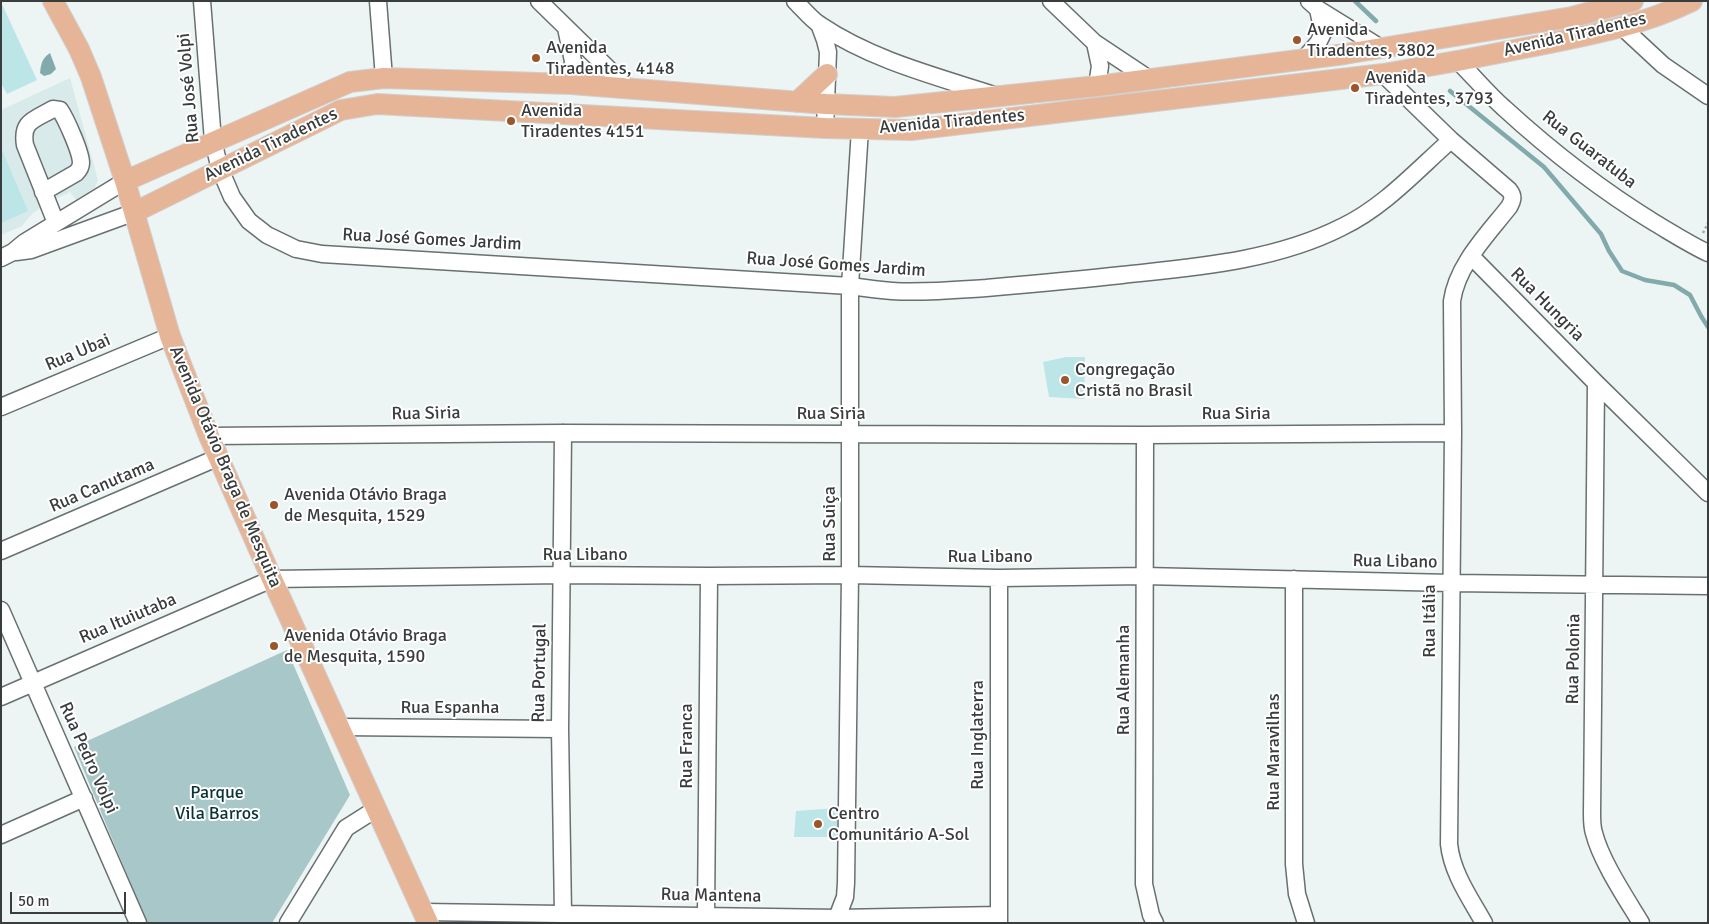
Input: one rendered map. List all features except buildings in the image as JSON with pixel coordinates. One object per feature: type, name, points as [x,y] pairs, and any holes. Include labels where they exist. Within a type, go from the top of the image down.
[{"type":"main road","name":"Avenida Otávio Braga de Mesquita","points":[[53,1],[79,49],[91,77],[135,212],[170,336],[209,436],[426,917]]},
{"type":"main road","name":"Avenida Tiradentes","points":[[125,181],[350,82],[384,78],[571,84],[826,104],[895,107],[1097,86],[1381,48],[1562,19],[1633,1]]},
{"type":"main road","name":"Avenida Tiradentes","points":[[135,212],[341,110],[377,104],[825,128],[911,130],[1383,74],[1459,62],[1622,28],[1692,1]]},
{"type":"main road","points":[[798,102],[827,74]]},
{"type":"street","name":"Rua José Volpi","points":[[202,1],[213,141],[220,170]]},
{"type":"street","points":[[378,1],[384,78]]},
{"type":"street","points":[[539,1],[627,87]]},
{"type":"street","points":[[795,1],[818,24],[850,42],[916,71],[997,96]]},
{"type":"street","points":[[1051,1],[1095,43],[1149,79]]},
{"type":"street","points":[[1313,5],[1381,48]]},
{"type":"street","points":[[1304,59],[1324,33],[1313,5]]},
{"type":"street","points":[[818,24],[828,52],[825,128]]},
{"type":"street","points":[[566,26],[573,61],[571,84]]},
{"type":"street","points":[[1622,28],[1663,65],[1708,96]]},
{"type":"street","points":[[1095,43],[1100,66],[1097,86]]},
{"type":"street","name":"Rua Guaratuba","points":[[1459,62],[1503,107],[1591,181],[1632,209],[1708,253]]},
{"type":"street","points":[[1383,74],[1451,140],[1509,190],[1513,196],[1509,207],[1471,256]]},
{"type":"street","points":[[44,192],[80,170],[81,161],[66,118],[60,110],[52,109],[26,125],[23,133],[25,145],[56,223]]},
{"type":"street","name":"Rua Suiça","points":[[837,920],[845,896],[846,883],[850,575],[850,286],[860,129]]},
{"type":"street","name":"Rua José Gomes Jardim","points":[[220,170],[232,196],[249,221],[267,235],[296,249],[345,256],[850,286],[892,291],[938,291],[1055,283],[1193,267],[1263,255],[1341,228],[1362,216],[1386,198],[1451,140]]},
{"type":"street","points":[[7,255],[125,181]]},
{"type":"street","points":[[7,255],[31,250],[135,212]]},
{"type":"street","name":"Rua Hungria","points":[[1471,256],[1596,384],[1708,493]]},
{"type":"street","name":"Rua Itália","points":[[1471,256],[1457,283],[1452,301],[1453,433],[1449,844],[1450,857],[1455,869],[1484,923]]},
{"type":"street","name":"Rua Ubai","points":[[1,407],[170,336]]},
{"type":"street","name":"Rua Polonia","points":[[1596,384],[1592,814],[1594,833],[1614,876],[1641,923]]},
{"type":"street","name":"Rua Siria","points":[[209,436],[563,433],[1145,435],[1453,433]]},
{"type":"street","name":"Rua Portugal","points":[[562,914],[560,729],[563,433]]},
{"type":"street","name":"Rua Alemanha","points":[[1145,435],[1144,884],[1151,915],[1155,923]]},
{"type":"street","name":"Rua Canutama","points":[[1,551],[218,457]]},
{"type":"street","name":"Rua Libano","points":[[272,579],[562,575],[850,575],[999,578],[1144,576],[1451,583],[1708,586]]},
{"type":"street","name":"Rua Franca","points":[[706,916],[709,576]]},
{"type":"street","name":"Rua Inglaterra","points":[[998,919],[999,578]]},
{"type":"street","name":"Rua Ituiutaba","points":[[1,697],[272,579]]},
{"type":"street","name":"Rua Maravilhas","points":[[1294,579],[1294,864],[1297,894],[1306,923]]},
{"type":"street","name":"Rua Pedro Volpi","points":[[1,610],[137,922]]},
{"type":"street","name":"Rua Espanha","points":[[340,727],[560,729]]},
{"type":"street","points":[[1,835],[84,798]]},
{"type":"street","points":[[288,923],[346,828],[376,809]]},
{"type":"street","name":"Rua Mantena","points":[[426,917],[562,914],[837,920],[998,919]]},
{"type":"shaded area","points":[[50,53],[56,69],[51,74],[44,76],[40,73],[41,64]]},
{"type":"shaded area","points":[[70,78],[98,180],[95,188],[76,200],[70,192],[46,204],[32,214],[22,226],[1,235],[1,110]]},
{"type":"green space","name":"Parque Vila Barros","points":[[287,650],[350,795],[272,923],[147,923],[74,747]]},
{"type":"waterway","points":[[1355,1],[1376,21]]},
{"type":"waterway","points":[[1450,91],[1544,167],[1601,234],[1622,271],[1645,280],[1674,285],[1690,295],[1708,327]]},
{"type":"place","name":"Avenida Tiradentes, 3802","points":[[1297,40]]},
{"type":"place","name":"Avenida Tiradentes, 4148","points":[[536,58]]},
{"type":"place","name":"Avenida Tiradentes, 3793","points":[[1355,88]]},
{"type":"place","name":"Avenida Tiradentes 4151","points":[[511,121]]},
{"type":"place","name":"Congregação Cristã no Brasil","points":[[1065,380]]},
{"type":"place","name":"Avenida Otávio Braga de Mesquita, 1529","points":[[274,505]]},
{"type":"place","name":"Avenida Otávio Braga de Mesquita, 1590","points":[[274,646]]},
{"type":"place","name":"Centro Comunitário A-Sol","points":[[818,824]]}]
